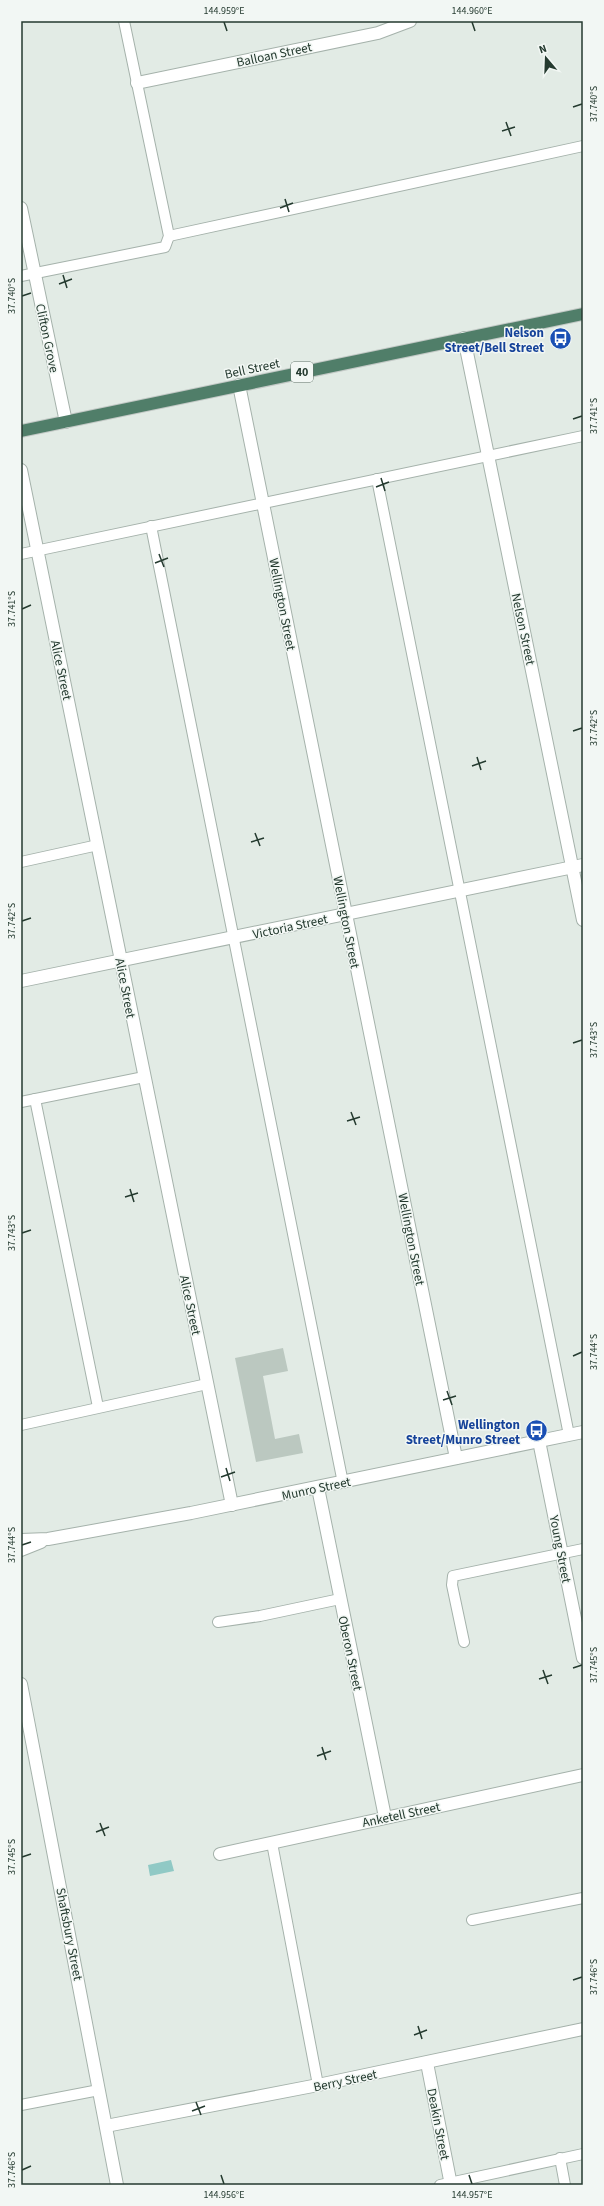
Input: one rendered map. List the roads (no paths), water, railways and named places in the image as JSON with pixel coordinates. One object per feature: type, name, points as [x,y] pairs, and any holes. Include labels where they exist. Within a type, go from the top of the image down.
[{"type":"highway","name":"Bell Street","points":[[21,431],[583,314]]},
{"type":"street","name":"Balloan Street","points":[[137,83],[378,33],[410,21]]},
{"type":"street","name":"Clifton Grove","points":[[21,208],[66,422]]},
{"type":"street","name":"Nelson Street","points":[[464,338],[488,456],[578,866],[583,920]]},
{"type":"street","name":"Wellington Street","points":[[239,385],[456,1458]]},
{"type":"street","name":"Alice Street","points":[[21,470],[232,1505]]},
{"type":"street","name":"Victoria Street","points":[[21,981],[578,866]]},
{"type":"street","name":"Munro Street","points":[[21,1550],[48,1540],[343,1483],[583,1432]]},
{"type":"street","name":"Young Street","points":[[539,1441],[583,1656]]},
{"type":"street","name":"Oberon Street","points":[[318,1488],[385,1817]]},
{"type":"street","name":"Munro Street","points":[[21,1540],[48,1540]]},
{"type":"street","name":"Shaftsbury Street","points":[[21,1684],[117,2185]]},
{"type":"street","name":"Anketell Street","points":[[220,1854],[583,1775]]},
{"type":"street","name":"Berry Street","points":[[106,2126],[427,2063],[583,2029]]},
{"type":"street","name":"Deakin Street","points":[[427,2063],[447,2184]]},
{"type":"lane","points":[[21,276],[165,247],[169,236],[124,21]]},
{"type":"lane","points":[[169,236],[583,146]]},
{"type":"lane","points":[[21,554],[583,436]]},
{"type":"lane","points":[[377,479],[569,1435]]},
{"type":"lane","points":[[151,526],[343,1483]]},
{"type":"lane","points":[[21,862],[98,845]]},
{"type":"lane","points":[[21,1102],[144,1077]]},
{"type":"lane","points":[[35,1099],[98,1407]]},
{"type":"lane","points":[[21,1425],[207,1384]]},
{"type":"lane","points":[[464,1642],[452,1584],[453,1576],[583,1549]]},
{"type":"lane","points":[[218,1622],[260,1616],[340,1599]]},
{"type":"lane","points":[[272,1843],[318,2085]]},
{"type":"lane","points":[[472,1920],[583,1898]]},
{"type":"lane","points":[[21,2105],[99,2090]]},
{"type":"lane","points":[[447,2184],[583,2154]]},
{"type":"lane","points":[[560,2158],[566,2185]]},
{"type":"water","points":[[171,1860],[174,1871],[150,1876],[148,1865]]},
{"type":"place","name":"Nelson Street/Bell Street","points":[[560,339]]},
{"type":"place","name":"Wellington Street/Munro Street","points":[[536,1431]]}]
